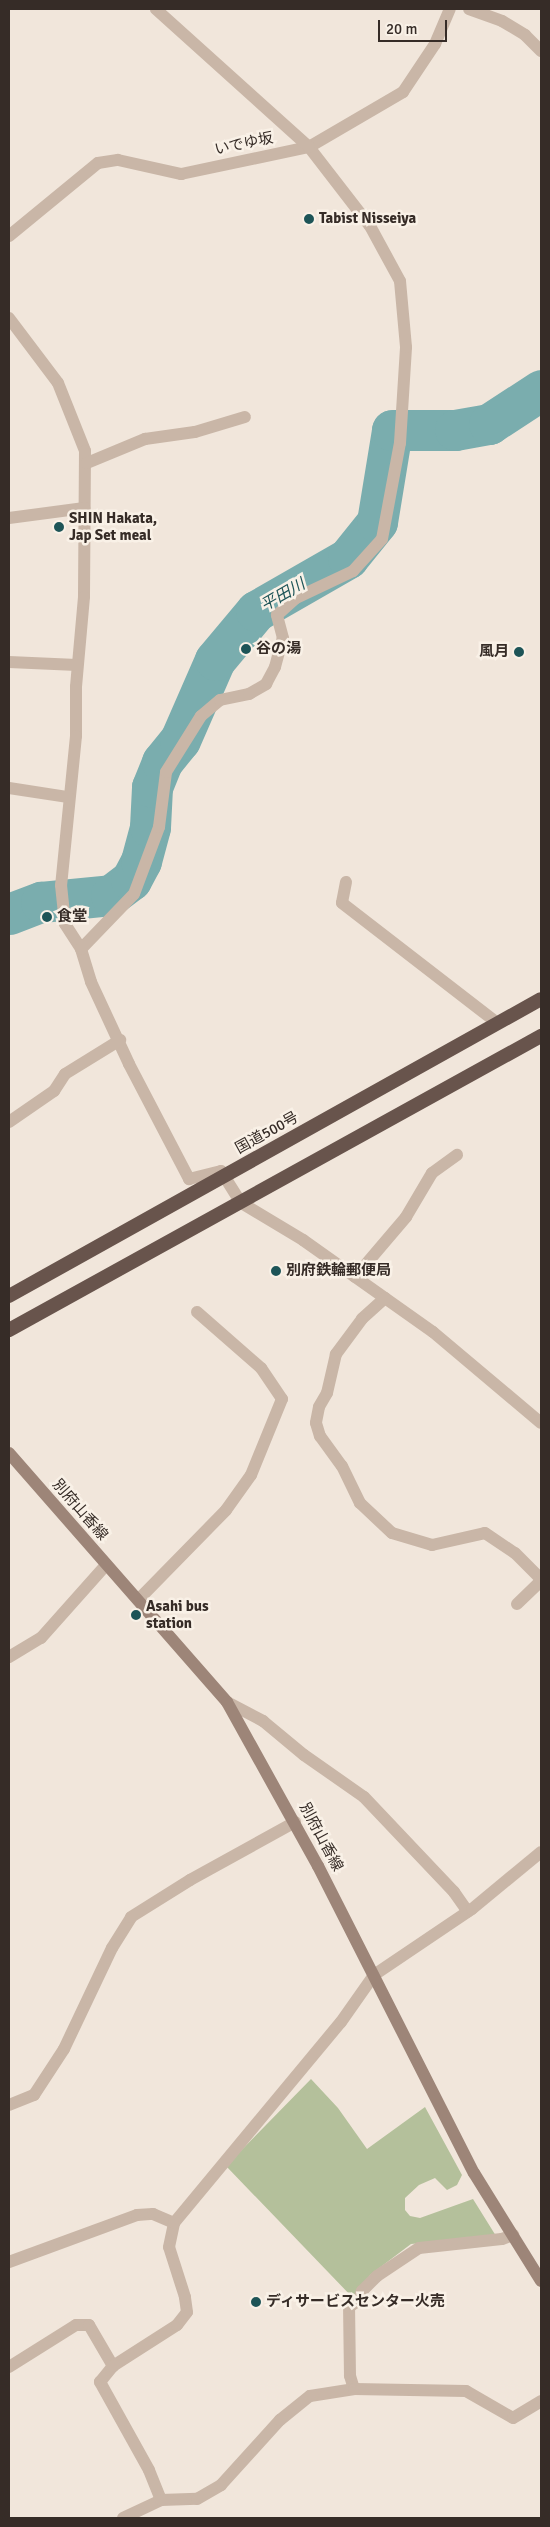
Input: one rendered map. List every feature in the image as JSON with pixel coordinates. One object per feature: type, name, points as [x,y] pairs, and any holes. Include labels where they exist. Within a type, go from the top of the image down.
[{"type":"highway","name":"国道500号","points":[[9,1296],[541,999]]},
{"type":"highway","points":[[9,1330],[541,1036]]},
{"type":"main road","name":"別府山香線","points":[[9,1453],[227,1702],[295,1822],[474,2173],[541,2280]]},
{"type":"street","points":[[80,949],[134,894],[159,827],[166,772],[201,716],[220,700],[249,694],[266,684],[275,667],[283,638],[277,615],[296,598],[352,571],[382,539],[402,421],[406,347],[400,281],[370,226],[309,147],[156,9]]},
{"type":"street","name":"いでゆ坂","points":[[9,236],[98,163],[118,160],[181,174],[309,147],[403,92],[435,44],[450,9]]},
{"type":"street","points":[[469,9],[502,21],[525,35],[541,51]]},
{"type":"street","points":[[9,318],[58,383],[85,450],[84,597],[77,665],[76,736],[68,797],[61,885],[66,924],[80,949],[91,982],[190,1179],[221,1170],[240,1202],[303,1240],[468,1358],[541,1423]]},
{"type":"street","points":[[86,464],[145,439],[195,432],[245,417]]},
{"type":"street","points":[[9,518],[84,508]]},
{"type":"street","points":[[9,662],[77,665]]},
{"type":"street","points":[[9,788],[68,797]]},
{"type":"street","points":[[346,882],[342,903],[497,1023]]},
{"type":"street","points":[[9,1122],[54,1091],[65,1074],[120,1040]]},
{"type":"street","points":[[355,1277],[406,1217],[432,1173],[457,1155]]},
{"type":"street","points":[[385,1298],[362,1319],[336,1354],[327,1393],[319,1407],[316,1424],[320,1436],[342,1466],[360,1503],[392,1533],[432,1545],[485,1533],[515,1553],[541,1580],[517,1604]]},
{"type":"street","points":[[138,1600],[226,1510],[251,1475],[282,1399],[261,1368],[197,1312]]},
{"type":"street","points":[[9,1656],[41,1638],[106,1564]]},
{"type":"street","points":[[227,1702],[263,1721],[304,1755],[364,1797],[454,1892],[468,1912]]},
{"type":"street","points":[[9,2105],[34,2094],[64,2049],[112,1948],[131,1917],[190,1880],[295,1822]]},
{"type":"street","points":[[161,2500],[149,2470],[100,2382],[114,2366],[177,2325],[187,2312],[169,2247],[174,2223],[341,2022],[374,1975],[468,1912],[541,1852]]},
{"type":"street","points":[[9,2262],[137,2215],[153,2214],[174,2223]]},
{"type":"street","points":[[354,2388],[350,2376],[349,2307],[358,2301],[362,2291],[377,2276],[419,2248],[502,2239],[513,2235]]},
{"type":"street","points":[[9,2367],[76,2325],[90,2324],[114,2366]]},
{"type":"street","points":[[122,2518],[161,2500],[196,2499],[221,2485],[280,2420],[310,2396],[354,2388],[466,2391],[513,2418],[541,2401]]},
{"type":"green space","points":[[311,2079],[338,2108],[367,2149],[425,2107],[462,2175],[457,2185],[447,2190],[435,2178],[419,2185],[405,2198],[405,2210],[410,2216],[420,2218],[473,2199],[496,2236],[411,2244],[370,2275],[354,2299],[226,2166]]},
{"type":"waterway","name":"平田川","points":[[9,914],[41,902],[111,895],[131,880],[141,861],[150,827],[152,787],[162,762],[180,740],[215,660],[256,611],[348,558],[377,522],[392,430],[455,430],[489,424],[541,390]]},
{"type":"place","name":"Tabist Nisseiya","points":[[309,219]]},
{"type":"place","name":"SHIN Hakata, Jap Set meal","points":[[59,527]]},
{"type":"place","name":"谷の湯","points":[[246,649]]},
{"type":"place","name":"風月","points":[[519,652]]},
{"type":"place","name":"食堂","points":[[47,917]]},
{"type":"place","name":"別府鉄輪郵便局","points":[[276,1271]]},
{"type":"place","name":"Asahi bus station","points":[[136,1615]]},
{"type":"place","name":"ディサービスセンター火売","points":[[256,2302]]}]
